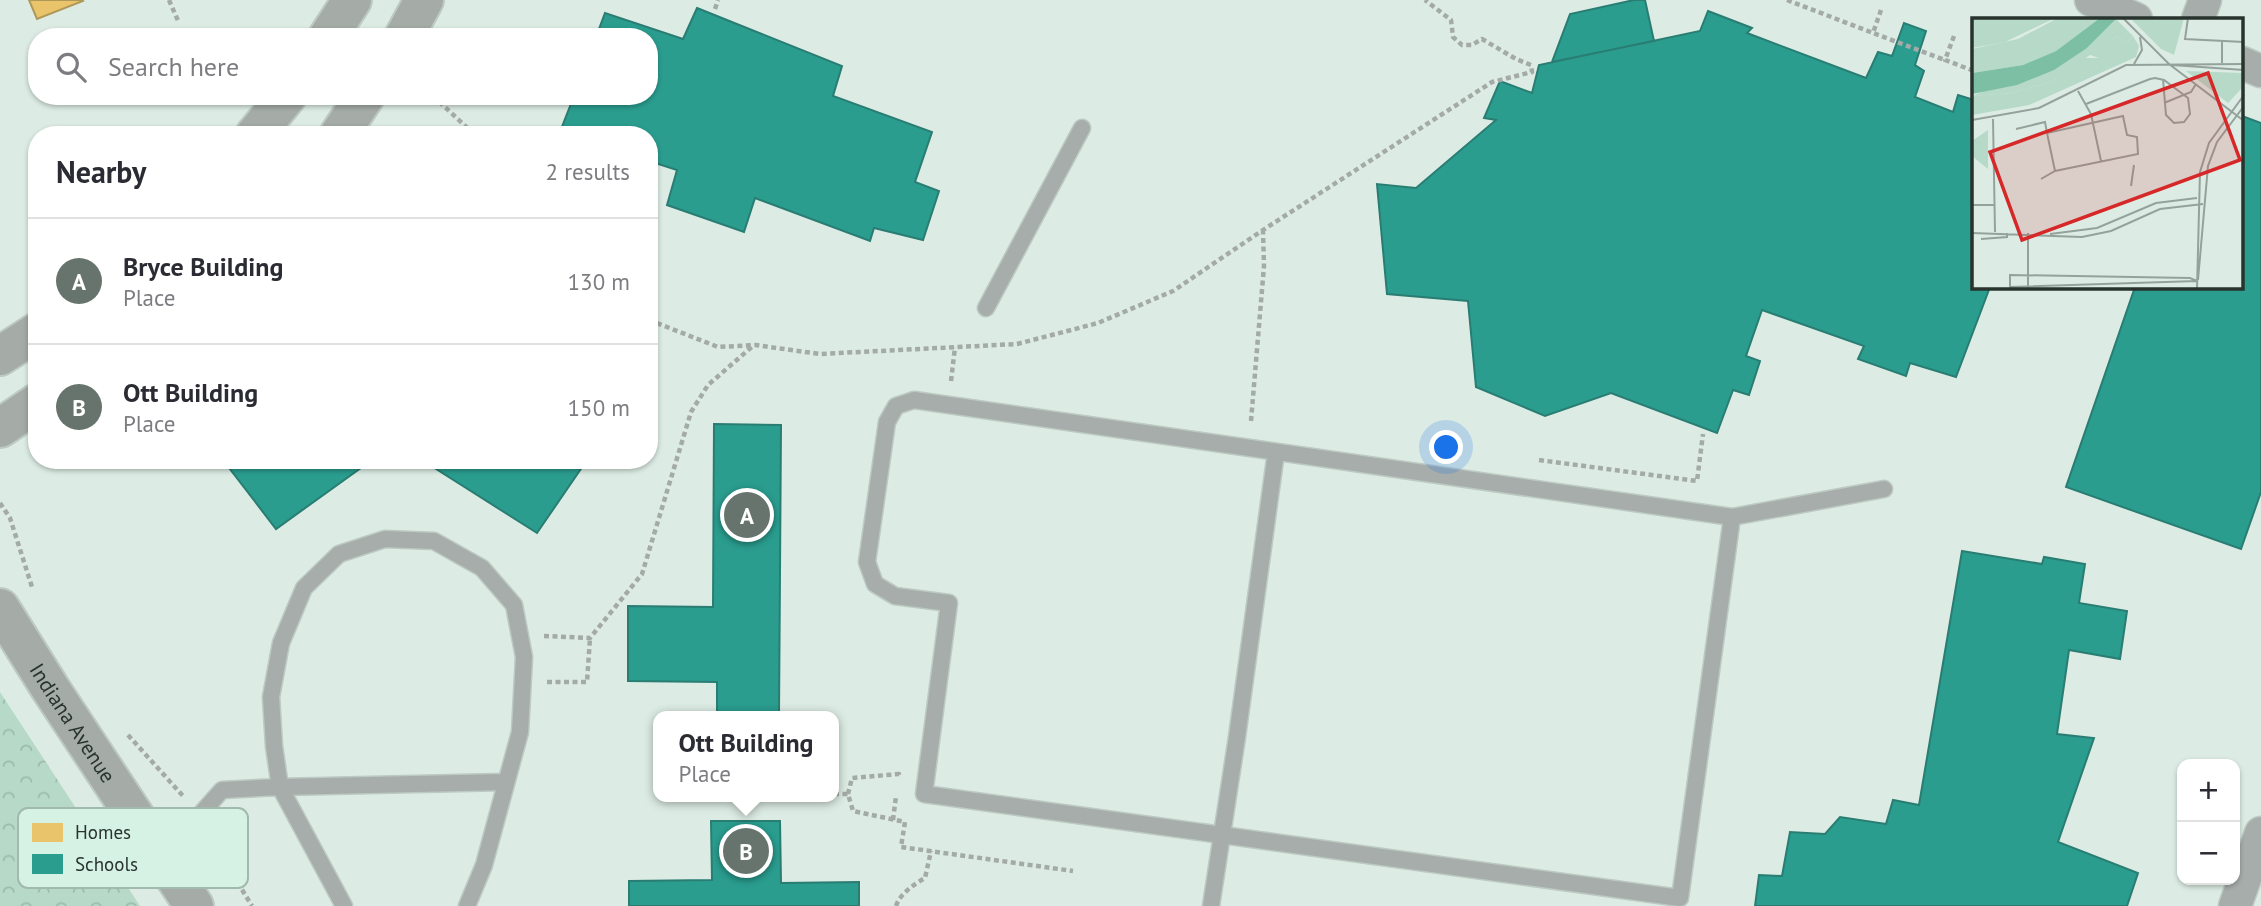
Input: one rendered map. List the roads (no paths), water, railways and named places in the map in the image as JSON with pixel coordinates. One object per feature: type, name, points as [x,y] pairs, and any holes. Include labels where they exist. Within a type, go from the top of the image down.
[{"type":"main road","points":[[334,28],[352,0]]},
{"type":"main road","points":[[409,28],[424,0]]},
{"type":"main road","points":[[262,126],[280,105]]},
{"type":"main road","points":[[345,126],[359,105]]},
{"type":"main road","points":[[0,356],[28,338]]},
{"type":"main road","points":[[0,428],[28,408]]},
{"type":"main road","name":"Indiana Avenue","points":[[0,608],[129,808]]},
{"type":"main road","name":"Indiana Avenue","points":[[182,888],[194,906]]},
{"type":"street","points":[[2091,0],[2134,18]]},
{"type":"street","points":[[2198,18],[2205,0]]},
{"type":"street","points":[[2244,64],[2261,71]]},
{"type":"street","points":[[2235,906],[2261,833]]},
{"type":"lane","points":[[986,308],[1082,128]]},
{"type":"lane","points":[[1732,517],[1679,902],[924,794],[949,603],[895,596],[875,584],[867,562],[887,422],[896,406],[914,400],[1732,517],[1884,489]]},
{"type":"lane","points":[[1211,906],[1276,452]]},
{"type":"lane","points":[[344,906],[279,787],[271,697],[281,643],[304,588],[339,554],[385,539],[434,541],[482,568],[514,605],[524,657],[520,732],[484,865],[467,906]]},
{"type":"lane","points":[[206,808],[222,790],[505,782]]},
{"type":"place","name":"Bryce Building","points":[[747,515]]},
{"type":"place","name":"Ott Building","points":[[746,851]]}]
